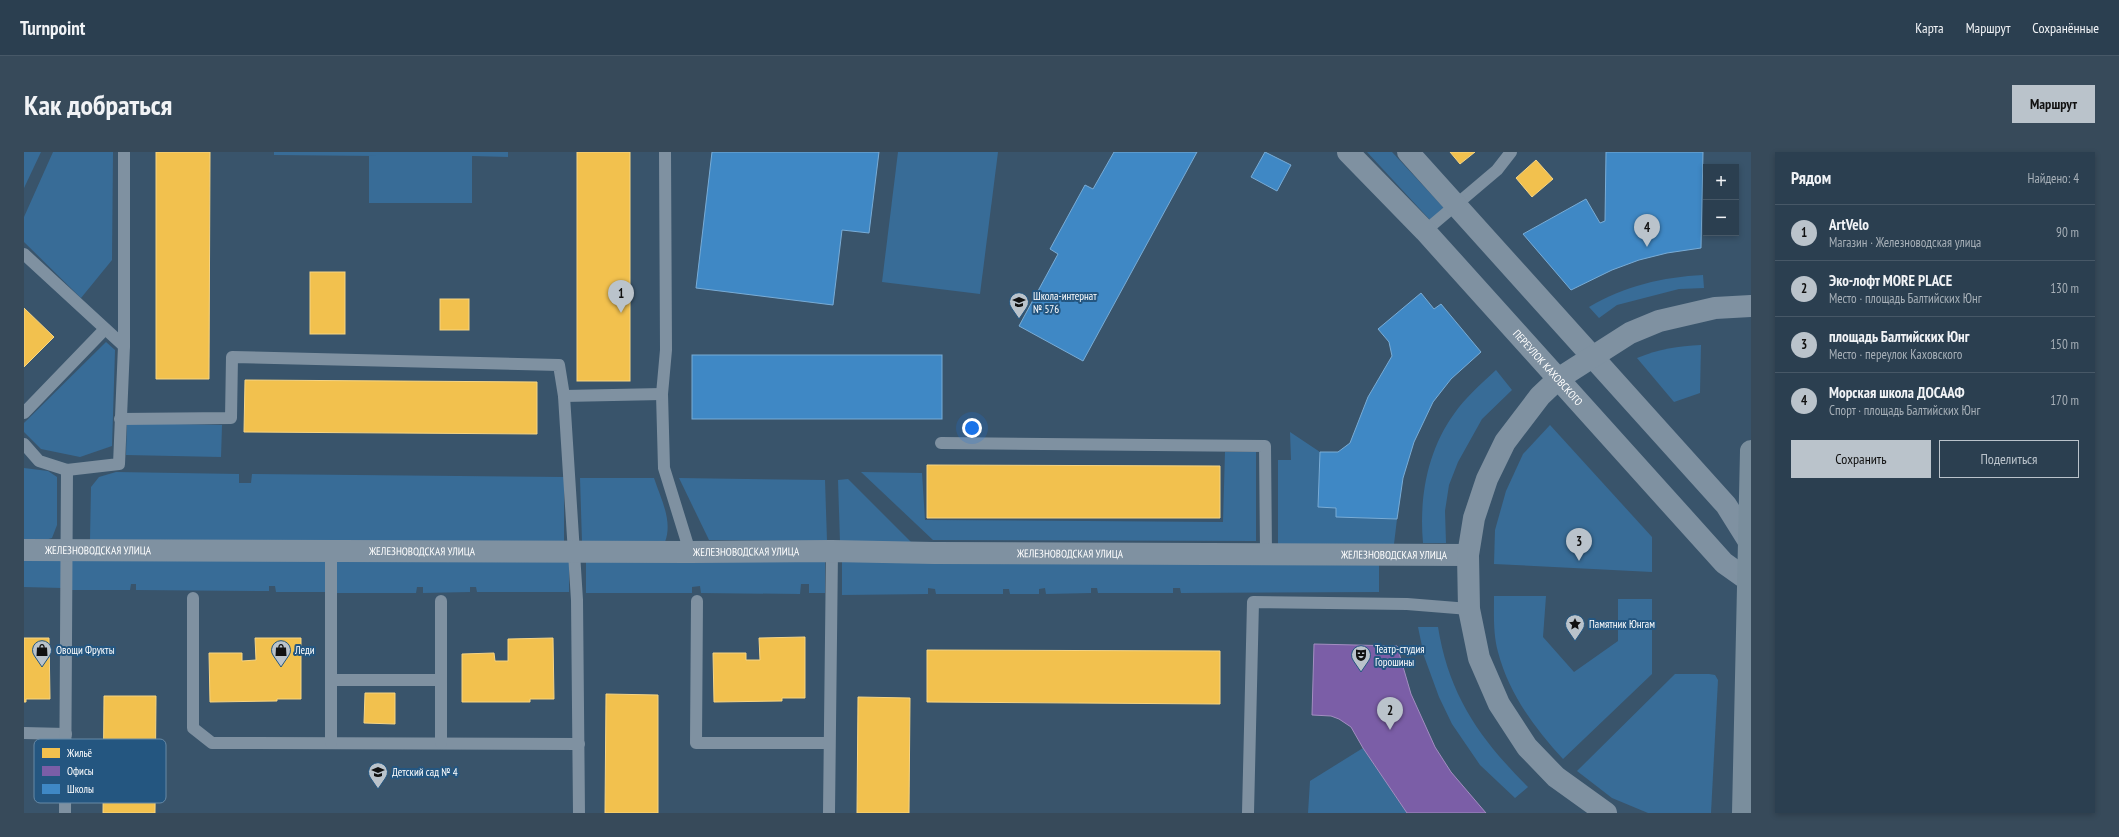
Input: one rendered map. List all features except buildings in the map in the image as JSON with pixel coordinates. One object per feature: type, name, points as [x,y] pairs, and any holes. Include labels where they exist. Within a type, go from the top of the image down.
[{"type":"main road","points":[[1743,813],[1750,581],[1751,451]]},
{"type":"street","name":"ПЕРЕУЛОК КАХОВСКОГО","points":[[1348,152],[1425,231],[1724,564],[1750,581]]},
{"type":"street","points":[[1408,152],[1726,505],[1750,544]]},
{"type":"street","points":[[1606,813],[1564,784],[1526,747],[1499,704],[1479,658],[1469,609],[1468,555],[1474,518],[1487,479],[1505,442],[1540,396],[1558,379],[1630,333],[1658,321],[1715,308],[1751,306]]},
{"type":"street","name":"ЖЕЛЕЗНОВОДСКАЯ УЛИЦА","points":[[24,550],[575,552],[832,551],[934,553],[1266,553],[1468,555]]},
{"type":"lane","points":[[24,457],[67,470],[120,464],[120,419],[124,346],[124,152]]},
{"type":"lane","points":[[665,152],[666,350],[662,394],[664,468],[690,552]]},
{"type":"lane","points":[[1425,231],[1455,204],[1497,170],[1511,152]]},
{"type":"lane","points":[[24,254],[124,346]]},
{"type":"lane","points":[[24,412],[105,329]]},
{"type":"lane","points":[[120,419],[231,418],[232,357],[559,364],[564,396],[575,552],[579,813]]},
{"type":"lane","points":[[564,396],[662,394]]},
{"type":"lane","points":[[941,443],[1266,446],[1266,553]]},
{"type":"lane","points":[[24,444],[39,461]]},
{"type":"lane","points":[[66,739],[67,470]]},
{"type":"lane","points":[[330,743],[331,551]]},
{"type":"lane","points":[[829,813],[832,551]]},
{"type":"lane","points":[[193,598],[193,728],[212,743],[579,744]]},
{"type":"lane","points":[[441,600],[441,743]]},
{"type":"lane","points":[[697,601],[696,743],[829,743]]},
{"type":"lane","points":[[1248,813],[1252,602],[1407,604],[1469,609]]},
{"type":"lane","points":[[331,680],[441,680]]},
{"type":"lane","points":[[24,733],[66,734]]},
{"type":"lane","points":[[65,803],[65,813]]},
{"type":"shaded area","points":[[24,152],[41,152],[24,188]]},
{"type":"shaded area","points":[[53,152],[113,152],[112,260],[81,298],[24,242],[24,217]]},
{"type":"shaded area","points":[[274,152],[508,152],[508,157],[472,156],[472,203],[369,203],[369,156],[376,156],[274,155]]},
{"type":"shaded area","points":[[898,152],[998,152],[980,294],[882,282]]},
{"type":"shaded area","points":[[1367,152],[1392,152],[1445,209],[1431,221]]},
{"type":"shaded area","points":[[1703,275],[1704,288],[1679,289],[1617,305],[1599,318],[1589,307],[1616,293],[1644,284],[1659,280]]},
{"type":"shaded area","points":[[106,342],[115,350],[112,446],[80,457],[41,449],[24,432],[24,423]]},
{"type":"shaded area","points":[[1701,345],[1700,393],[1674,402],[1637,358],[1669,348]]},
{"type":"shaded area","points":[[1496,370],[1512,390],[1482,419],[1458,462],[1449,485],[1445,511],[1446,543],[1423,543],[1422,509],[1424,493],[1431,459],[1437,444],[1458,408]]},
{"type":"shaded area","points":[[127,423],[222,425],[221,457],[126,455]]},
{"type":"shaded area","points":[[1550,425],[1652,537],[1652,572],[1494,564],[1495,530],[1506,491],[1523,454]]},
{"type":"shaded area","points":[[1290,432],[1320,452],[1318,507],[1336,508],[1336,517],[1397,519],[1394,544],[1278,544],[1278,460],[1291,460]]},
{"type":"shaded area","points":[[1225,452],[1256,452],[1256,541],[933,540],[861,472],[922,473],[925,520],[1223,522]]},
{"type":"shaded area","points":[[24,468],[48,471],[57,477],[57,525],[52,538],[45,540],[24,539]]},
{"type":"shaded area","points":[[116,472],[239,474],[239,483],[251,483],[252,474],[564,477],[564,542],[90,540],[91,487],[99,477]]},
{"type":"shaded area","points":[[580,478],[654,478],[667,518],[668,526],[665,542],[582,542]]},
{"type":"shaded area","points":[[679,478],[825,480],[827,541],[709,540]]},
{"type":"shaded area","points":[[848,479],[914,545],[840,542],[838,480]]},
{"type":"shaded area","points":[[72,557],[325,560],[325,592],[276,592],[275,586],[269,586],[269,591],[136,590],[136,584],[131,584],[130,590],[72,590]]},
{"type":"shaded area","points":[[24,558],[61,559],[62,588],[24,587]]},
{"type":"shaded area","points":[[337,558],[569,559],[569,592],[477,592],[476,587],[470,587],[470,592],[423,593],[423,587],[417,587],[416,593],[337,593]]},
{"type":"shaded area","points":[[586,559],[825,560],[825,593],[809,593],[809,584],[801,584],[800,594],[701,593],[700,586],[692,587],[692,593],[586,593]]},
{"type":"shaded area","points":[[842,559],[1379,564],[1379,592],[1181,593],[1180,588],[1173,588],[1173,593],[1098,593],[1097,588],[1091,588],[1091,593],[1046,594],[1045,588],[1039,589],[1039,594],[1010,594],[1009,589],[1003,589],[1003,594],[936,594],[935,589],[928,588],[928,594],[842,595]]},
{"type":"shaded area","points":[[1494,596],[1546,596],[1543,637],[1574,672],[1618,641],[1618,599],[1652,599],[1652,674],[1563,759],[1542,735],[1524,709],[1509,682],[1496,645]]},
{"type":"shaded area","points":[[1418,627],[1438,627],[1443,651],[1458,695],[1481,733],[1495,751],[1528,787],[1515,798],[1480,765],[1452,724],[1439,697],[1424,656]]},
{"type":"shaded area","points":[[1675,674],[1709,674],[1715,675],[1718,680],[1711,813],[1648,813],[1612,798],[1577,771]]},
{"type":"shaded area","points":[[1363,748],[1407,813],[1308,813],[1310,781]]},
{"type":"place","name":"Морская школа ДОСААФ","points":[[1647,247]]},
{"type":"place","name":"ArtVelo","points":[[621,313]]},
{"type":"place","name":"Школа-интернат № 576","points":[[1019,319]]},
{"type":"place","name":"площадь Балтийских Юнг","points":[[1579,561]]},
{"type":"place","name":"Памятник Юнгам","points":[[1575,641]]},
{"type":"place","name":"Овощи Фрукты","points":[[42,667]]},
{"type":"place","name":"Леди","points":[[281,667]]},
{"type":"place","name":"Театр-студия Горошины","points":[[1361,672]]},
{"type":"place","name":"Эко-лофт MORE PLACE","points":[[1390,730]]},
{"type":"place","name":"Детский сад № 4","points":[[378,789]]}]
